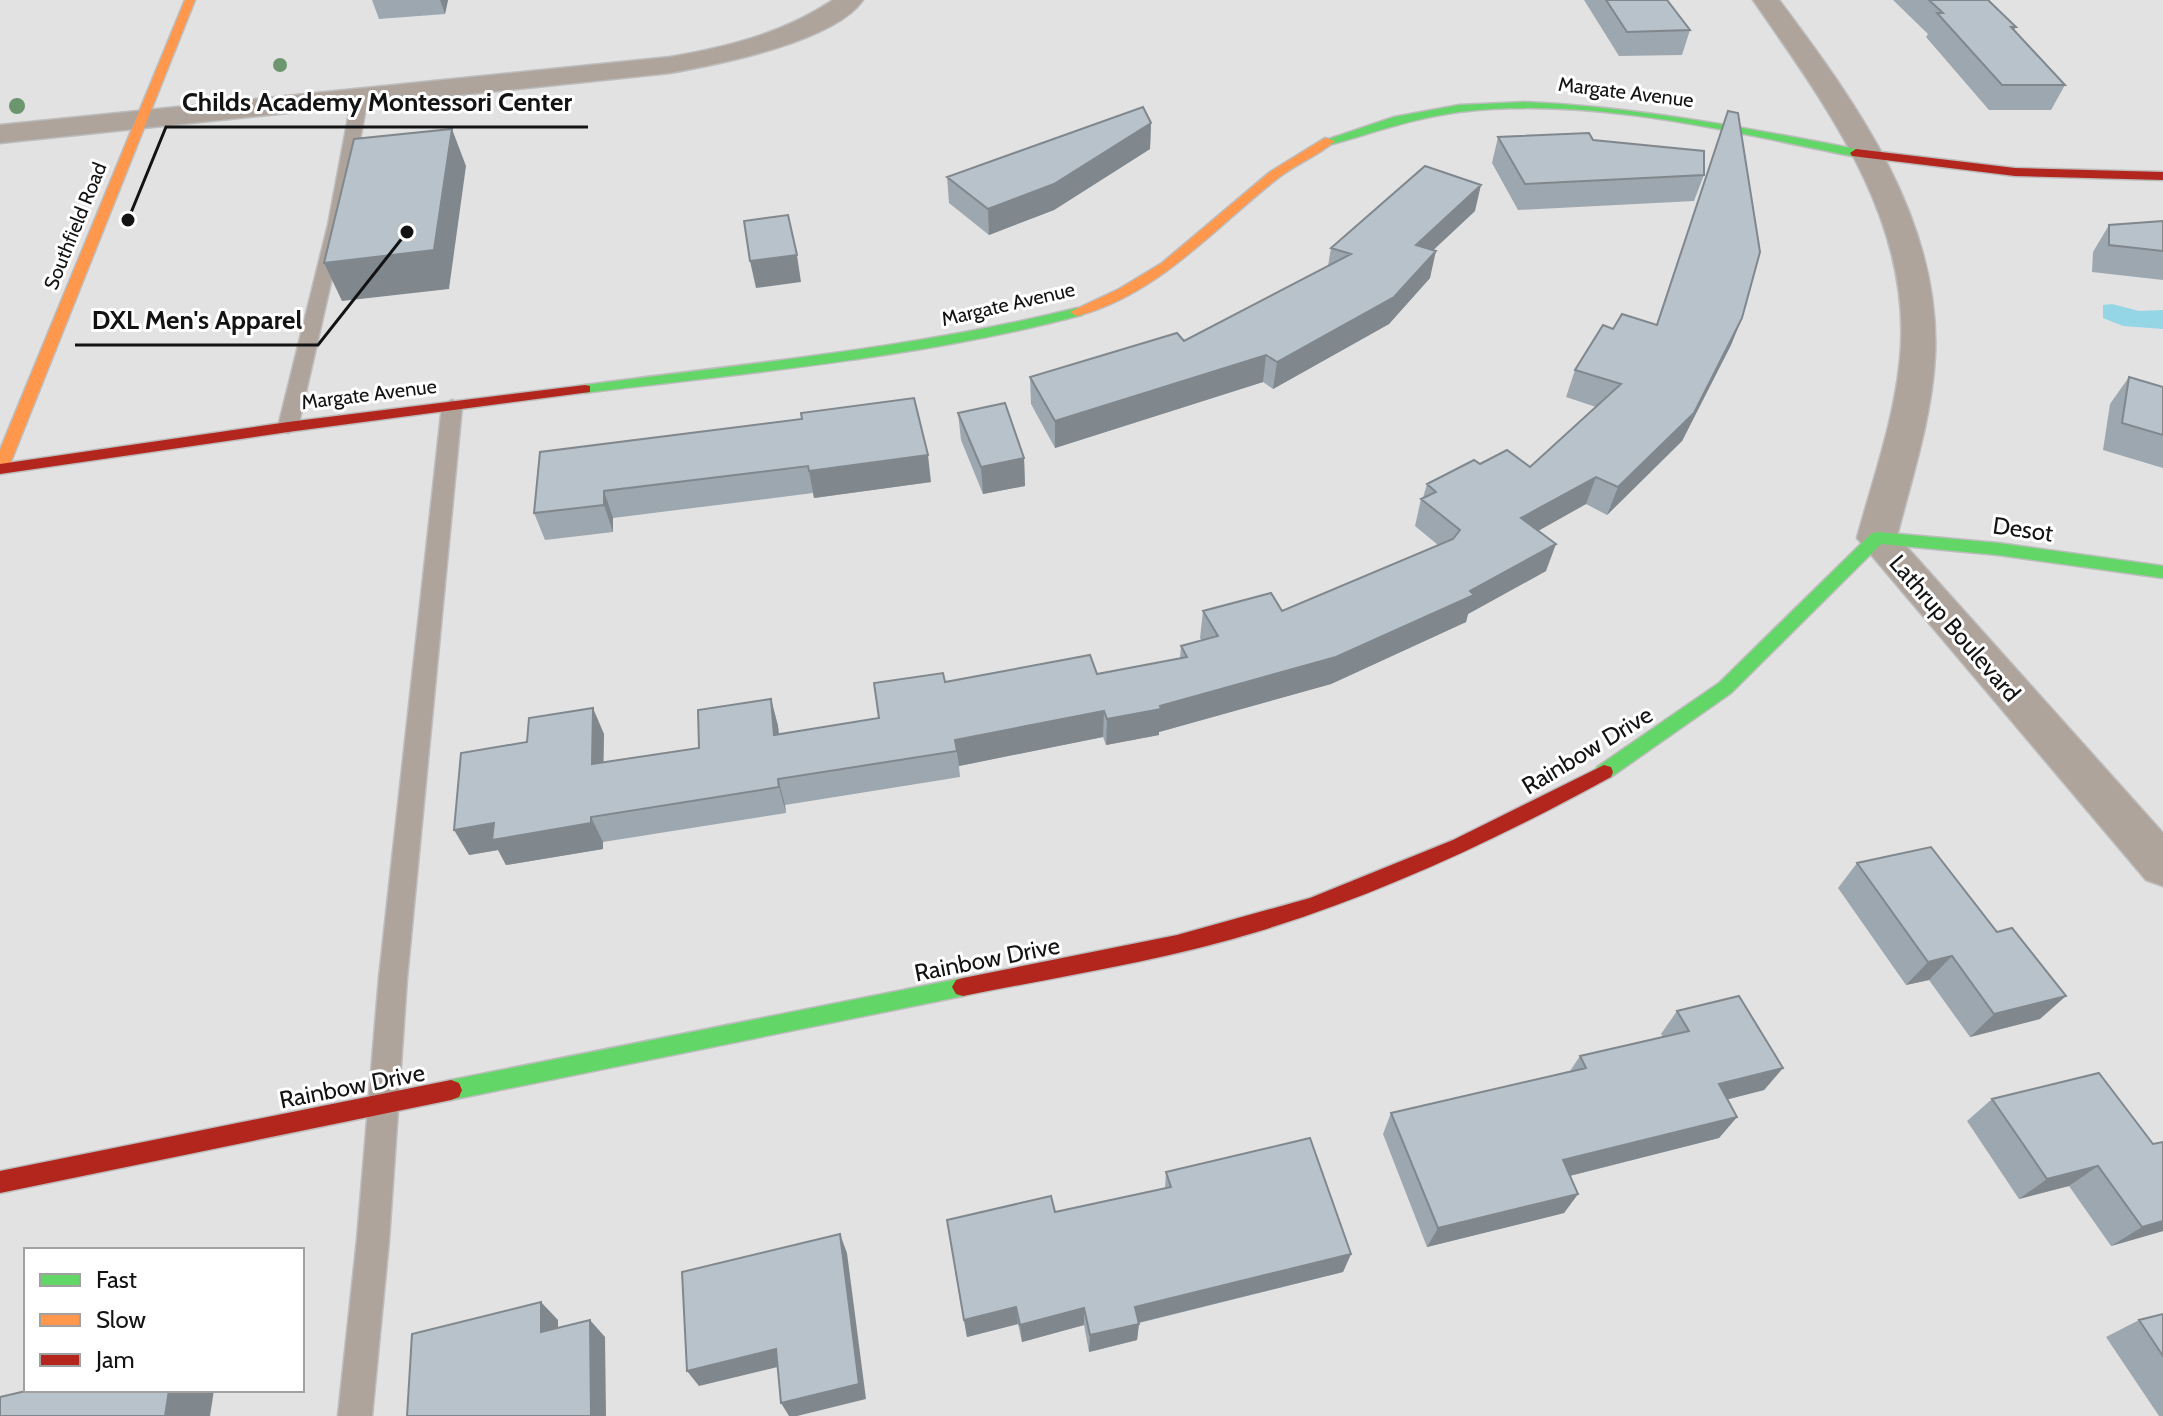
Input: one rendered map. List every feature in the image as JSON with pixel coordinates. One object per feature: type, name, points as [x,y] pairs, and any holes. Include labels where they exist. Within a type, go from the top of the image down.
[{"type":"street","name":"Southfield Road","points":[[0,469],[190,0]]},
{"type":"street","points":[[0,134],[670,65],[725,55],[792,33],[850,0]]},
{"type":"street","name":"Lathrup Boulevard","points":[[1766,0],[1842,105],[1870,155],[1899,222],[1910,269],[1918,331],[1912,397],[1877,538],[2163,866]]},
{"type":"street","name":"Margate Avenue","points":[[0,469],[288,427],[923,345],[1022,328],[1087,310],[1152,277],[1309,150],[1361,130],[1447,110],[1512,104],[1593,108],[1702,123],[1870,155],[2055,173],[2163,176]]},
{"type":"street","name":"Desot","points":[[1877,538],[1994,548],[2163,572]]},
{"type":"street","name":"Rainbow Drive","points":[[0,1182],[1207,937],[1379,882],[1517,821],[1625,760],[1725,688],[1877,538]]},
{"type":"lane","points":[[288,427],[336,225],[360,97]]},
{"type":"lane","points":[[355,1416],[373,1240],[381,1105],[452,406]]},
{"type":"water","points":[[2112,304],[2139,311],[2163,310],[2163,329],[2123,326],[2103,318],[2103,305]]},
{"type":"building","points":[[1606,0],[1667,0],[1690,30],[1627,32]]},
{"type":"building","points":[[1929,0],[1988,0],[2016,27],[2011,27],[2065,85],[2002,85],[1937,13],[1943,13]]},
{"type":"building","points":[[1143,107],[1151,123],[1054,184],[988,209],[947,177]]},
{"type":"building","points":[[1728,111],[1738,113],[1760,252],[1742,318],[1694,413],[1618,487],[1596,477],[1521,518],[1556,544],[1470,591],[1474,595],[1336,657],[1160,706],[1161,709],[1107,719],[1104,711],[955,740],[957,751],[778,779],[779,787],[591,817],[591,823],[492,840],[494,823],[454,830],[461,753],[527,742],[529,718],[593,708],[592,764],[699,748],[698,710],[771,699],[774,735],[879,718],[874,683],[943,673],[945,682],[1090,655],[1097,674],[1187,657],[1181,646],[1218,636],[1203,611],[1271,593],[1282,611],[1453,539],[1460,530],[1421,499],[1436,492],[1427,484],[1474,460],[1480,464],[1507,450],[1530,467],[1621,384],[1575,370],[1603,325],[1613,329],[1622,314],[1657,325]]},
{"type":"building","points":[[452,129],[434,250],[324,263],[354,139]]},
{"type":"building","points":[[1589,133],[1593,140],[1704,151],[1704,175],[1525,184],[1498,137]]},
{"type":"building","points":[[1425,166],[1481,185],[1416,245],[1436,251],[1394,297],[1277,362],[1266,355],[1055,421],[1030,377],[1177,333],[1184,341],[1351,254],[1331,248]]},
{"type":"building","points":[[788,215],[797,255],[750,261],[744,221]]},
{"type":"building","points":[[2163,221],[2163,251],[2109,245],[2109,225]]},
{"type":"building","points":[[2129,377],[2163,387],[2163,435],[2122,423]]},
{"type":"building","points":[[914,398],[928,455],[809,471],[808,466],[604,491],[604,505],[534,513],[540,452],[802,419],[801,413]]},
{"type":"building","points":[[1005,403],[1024,458],[981,467],[958,413]]},
{"type":"building","points":[[1931,847],[1997,932],[2012,928],[2066,996],[1994,1014],[1952,956],[1928,962],[1857,863]]},
{"type":"building","points":[[1739,996],[1783,1068],[1719,1084],[1737,1117],[1563,1160],[1578,1194],[1438,1228],[1391,1113],[1586,1068],[1580,1056],[1689,1031],[1677,1011]]},
{"type":"building","points":[[2099,1073],[2153,1144],[2163,1142],[2163,1221],[2142,1227],[2098,1166],[2047,1179],[1992,1099]]},
{"type":"building","points":[[1310,1138],[1351,1254],[1135,1307],[1139,1324],[1090,1335],[1084,1308],[1020,1325],[1016,1307],[964,1320],[947,1220],[1051,1196],[1055,1212],[1171,1187],[1166,1172]]},
{"type":"building","points":[[840,1234],[859,1384],[781,1403],[776,1349],[687,1371],[682,1272]]},
{"type":"building","points":[[541,1302],[541,1332],[590,1320],[591,1416],[407,1416],[412,1334]]},
{"type":"building","points":[[2163,1314],[2163,1356],[2139,1320]]},
{"type":"building","points":[[24,1391],[169,1392],[165,1416],[0,1416],[0,1397]]},
{"type":"traffic: fast","points":[[1329,141],[1394,120],[1459,109],[1525,105],[1592,108],[1658,116],[1856,153]]},
{"type":"traffic: fast","points":[[585,389],[923,345],[1013,329],[1077,312]]},
{"type":"traffic: fast","points":[[1604,772],[1725,688],[1877,538],[1998,549],[2163,572]]},
{"type":"traffic: fast","points":[[451,1090],[963,987]]},
{"type":"traffic: slow","points":[[0,469],[190,0]]},
{"type":"traffic: slow","points":[[1077,312],[1124,291],[1166,265],[1274,175],[1329,141]]},
{"type":"traffic: jam","points":[[1856,153],[2015,172],[2163,176]]},
{"type":"traffic: jam","points":[[0,469],[288,427],[585,389]]},
{"type":"traffic: jam","points":[[963,987],[1177,944],[1311,906],[1460,845],[1604,772]]},
{"type":"traffic: jam","points":[[0,1182],[451,1090]]},
{"type":"place","name":"Childs Academy Montessori Center","points":[[128,220]]},
{"type":"place","name":"DXL Men's Apparel","points":[[407,232]]}]
